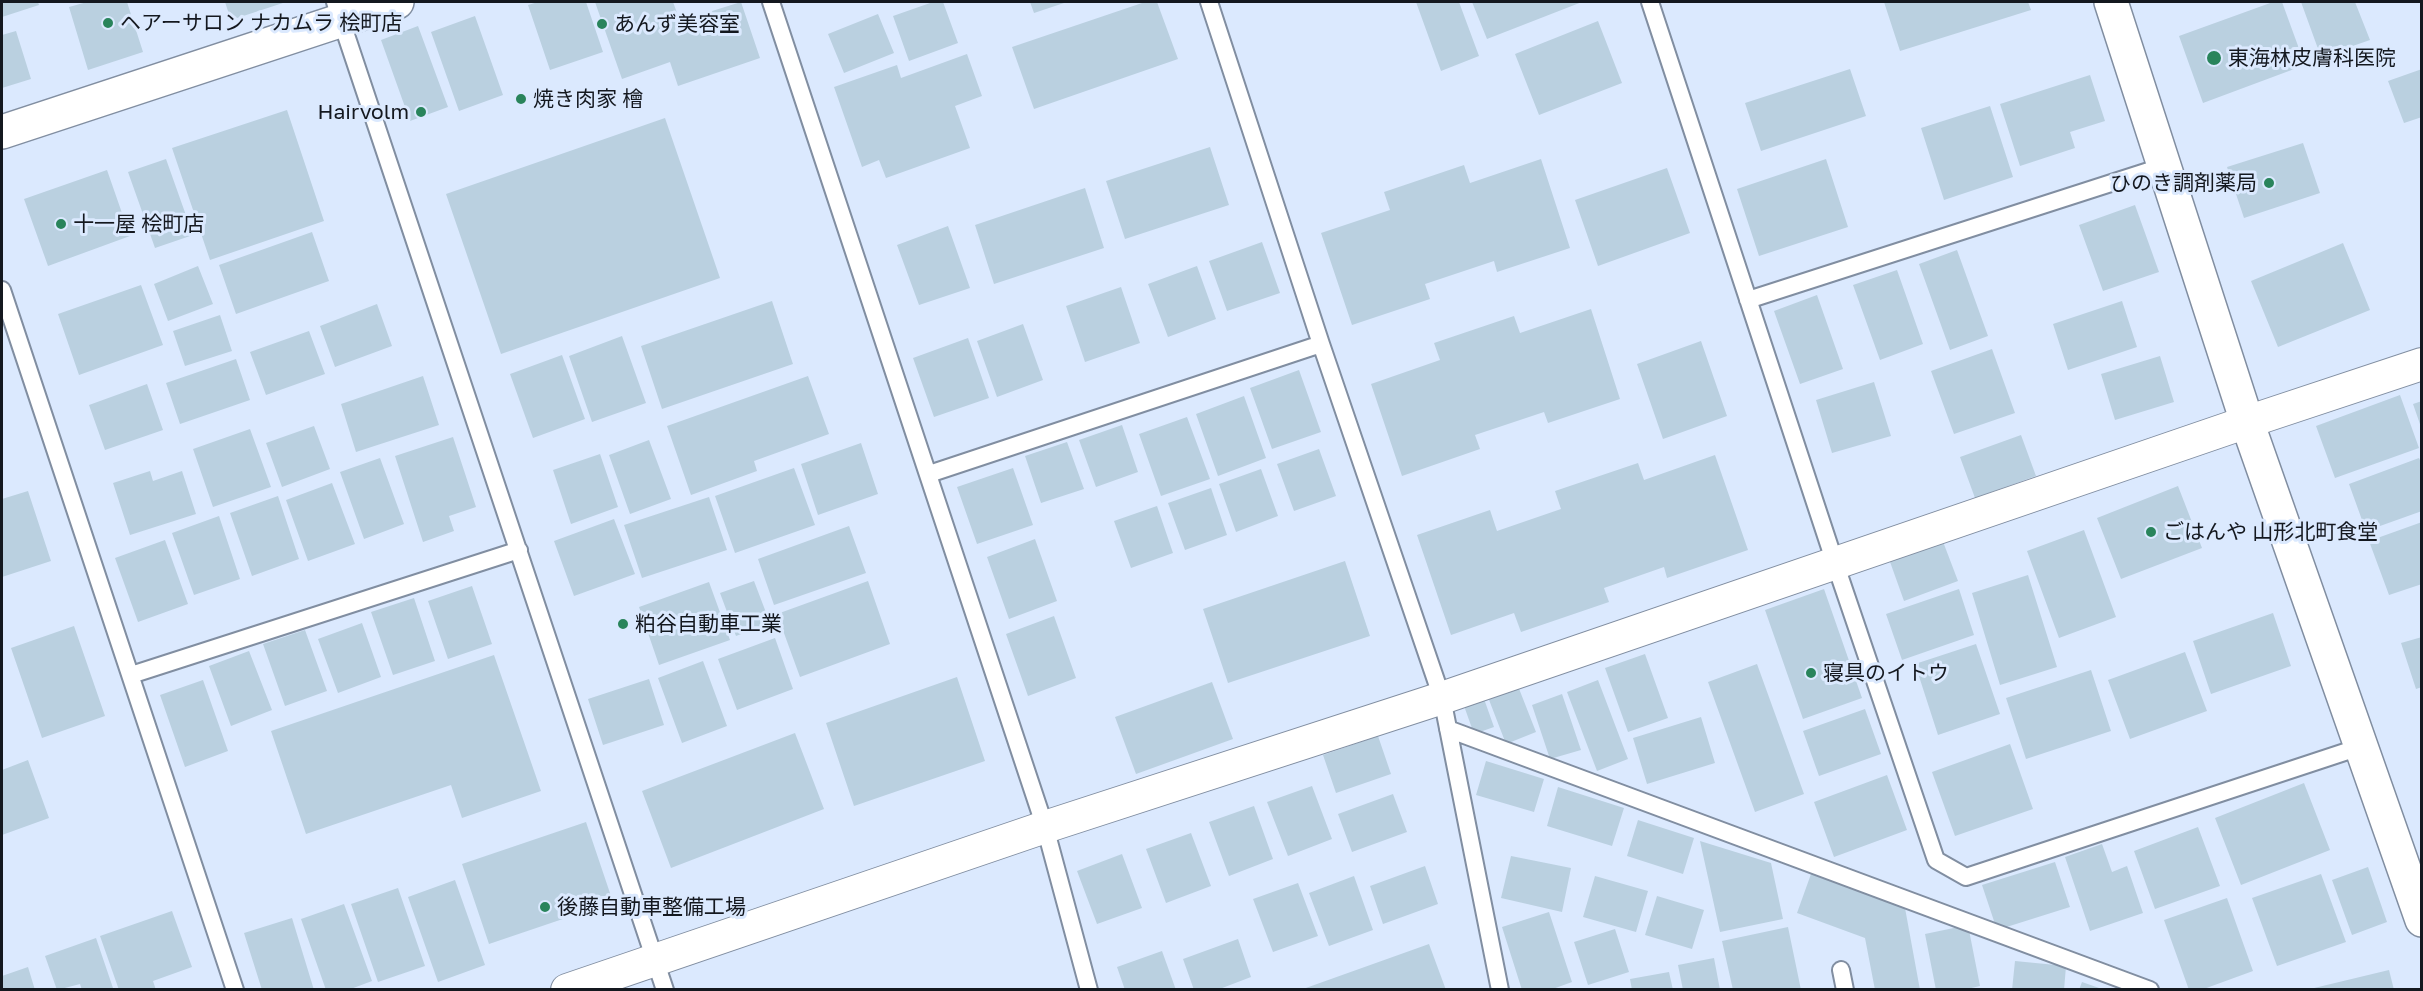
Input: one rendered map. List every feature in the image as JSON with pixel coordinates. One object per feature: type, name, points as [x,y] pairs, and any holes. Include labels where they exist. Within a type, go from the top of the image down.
[{"type":"street","points":[[2,132],[338,11],[397,2]]},
{"type":"street","points":[[2111,2],[2247,422],[2421,920]]},
{"type":"street","points":[[567,990],[1045,827],[1442,698],[2421,364]]},
{"type":"lane","points":[[771,2],[1045,827],[1089,990]]},
{"type":"lane","points":[[1209,2],[1442,698],[1500,990]]},
{"type":"lane","points":[[1650,2],[1835,563],[1936,860],[1966,877],[2360,747]]},
{"type":"lane","points":[[338,11],[666,990]]},
{"type":"lane","points":[[1748,300],[2164,166]]},
{"type":"lane","points":[[2,290],[235,990]]},
{"type":"lane","points":[[929,474],[1322,344]]},
{"type":"lane","points":[[131,675],[519,550]]},
{"type":"lane","points":[[1448,729],[2150,990]]},
{"type":"lane","points":[[1840,970],[1845,990]]},
{"type":"building","points":[[2,2],[38,2],[39,5],[2,17]]},
{"type":"building","points":[[87,2],[127,2],[143,52],[88,70],[69,7]]},
{"type":"building","points":[[225,2],[286,2],[231,20]]},
{"type":"building","points":[[538,2],[586,2],[603,52],[550,70],[528,5]]},
{"type":"building","points":[[595,2],[673,2],[680,21],[741,2],[760,58],[678,86],[670,62],[622,79]]},
{"type":"building","points":[[933,2],[943,2],[958,43],[909,61],[893,16]]},
{"type":"building","points":[[1030,2],[1067,2],[1034,13]]},
{"type":"building","points":[[1145,2],[1157,2],[1178,59],[1034,109],[1012,47]]},
{"type":"building","points":[[1416,2],[1459,2],[1479,56],[1441,71]]},
{"type":"building","points":[[1472,2],[1582,2],[1487,39]]},
{"type":"building","points":[[1884,2],[2028,2],[2031,10],[1900,51]]},
{"type":"building","points":[[2273,2],[2282,2],[2305,65],[2203,103],[2179,36]]},
{"type":"building","points":[[2301,2],[2355,2],[2370,40],[2321,57]]},
{"type":"building","points":[[878,14],[894,53],[844,73],[828,34]]},
{"type":"building","points":[[475,16],[503,95],[459,111],[431,32]]},
{"type":"building","points":[[1598,21],[1622,83],[1539,115],[1515,54]]},
{"type":"building","points":[[418,26],[448,107],[410,121],[381,40]]},
{"type":"building","points":[[16,31],[31,79],[2,88],[2,35]]},
{"type":"building","points":[[967,54],[982,96],[955,106],[970,148],[886,178],[879,160],[862,167],[834,87],[897,65],[901,78]]},
{"type":"building","points":[[1850,69],[1866,116],[1761,151],[1745,103]]},
{"type":"building","points":[[2422,69],[2422,117],[2404,123],[2388,81]]},
{"type":"building","points":[[2090,75],[2105,121],[2070,132],[2075,148],[2020,166],[2000,104]]},
{"type":"building","points":[[1990,106],[2013,177],[1944,200],[1921,128]]},
{"type":"building","points":[[287,110],[324,221],[210,260],[172,148]]},
{"type":"building","points":[[665,118],[720,278],[501,354],[446,194]]},
{"type":"building","points":[[2303,143],[2320,193],[2244,218],[2227,167]]},
{"type":"building","points":[[1210,147],[1229,205],[1125,239],[1106,181]]},
{"type":"building","points":[[166,159],[193,235],[155,248],[128,172]]},
{"type":"building","points":[[1541,159],[1570,248],[1497,272],[1494,261],[1425,284],[1430,299],[1352,325],[1321,233],[1390,210],[1384,192],[1464,165],[1470,183]]},
{"type":"building","points":[[1826,159],[1848,227],[1759,256],[1737,189]]},
{"type":"building","points":[[1667,168],[1690,233],[1598,266],[1575,200]]},
{"type":"building","points":[[107,170],[130,236],[48,266],[24,199]]},
{"type":"building","points":[[1085,188],[1104,248],[994,284],[975,225]]},
{"type":"building","points":[[2135,205],[2159,272],[2103,291],[2079,225]]},
{"type":"building","points":[[948,226],[970,288],[919,305],[897,245]]},
{"type":"building","points":[[312,232],[329,281],[236,314],[219,265]]},
{"type":"building","points":[[1262,242],[1280,293],[1227,311],[1209,261]]},
{"type":"building","points":[[2343,243],[2370,310],[2278,347],[2251,281]]},
{"type":"building","points":[[1957,250],[1988,336],[1950,350],[1919,264]]},
{"type":"building","points":[[198,266],[213,304],[168,321],[154,284]]},
{"type":"building","points":[[1197,266],[1216,319],[1168,337],[1148,284]]},
{"type":"building","points":[[1897,270],[1923,344],[1880,360],[1853,285]]},
{"type":"building","points":[[141,285],[163,345],[79,375],[58,314]]},
{"type":"building","points":[[1121,287],[1140,343],[1085,362],[1066,306]]},
{"type":"building","points":[[1817,295],[1843,369],[1800,384],[1774,311]]},
{"type":"building","points":[[772,301],[793,364],[662,409],[641,346]]},
{"type":"building","points":[[2122,301],[2137,347],[2068,370],[2053,324]]},
{"type":"building","points":[[377,304],[392,346],[335,367],[320,326]]},
{"type":"building","points":[[1591,309],[1620,399],[1548,423],[1544,412],[1475,435],[1480,449],[1402,476],[1371,384],[1440,360],[1434,343],[1514,316],[1520,333]]},
{"type":"building","points":[[220,315],[232,351],[185,366],[173,331]]},
{"type":"building","points":[[1023,324],[1043,380],[997,397],[977,341]]},
{"type":"building","points":[[309,331],[325,374],[266,395],[250,352]]},
{"type":"building","points":[[622,336],[646,403],[592,422],[569,356]]},
{"type":"building","points":[[968,338],[989,398],[934,417],[913,358]]},
{"type":"building","points":[[1701,341],[1727,416],[1663,439],[1637,364]]},
{"type":"building","points":[[1992,349],[2015,413],[1954,434],[1931,371]]},
{"type":"building","points":[[562,355],[585,419],[533,438],[510,374]]},
{"type":"building","points":[[2160,356],[2174,402],[2115,420],[2101,374]]},
{"type":"building","points":[[236,359],[250,400],[180,424],[166,383]]},
{"type":"building","points":[[1299,370],[1321,432],[1272,449],[1250,388]]},
{"type":"building","points":[[423,376],[439,425],[356,452],[341,404]]},
{"type":"building","points":[[808,376],[829,434],[754,461],[757,471],[691,495],[667,426]]},
{"type":"building","points":[[1874,382],[1891,436],[1832,453],[1816,400]]},
{"type":"building","points":[[147,384],[163,430],[105,450],[89,405]]},
{"type":"building","points":[[2400,395],[2419,448],[2335,478],[2316,426]]},
{"type":"building","points":[[1244,396],[1266,458],[1218,476],[1196,414]]},
{"type":"building","points":[[2422,401],[2422,427],[2421,427],[2413,404]]},
{"type":"building","points":[[1187,417],[1210,479],[1161,496],[1139,434]]},
{"type":"building","points":[[1122,425],[1138,472],[1096,487],[1079,440]]},
{"type":"building","points":[[314,426],[330,469],[282,487],[266,443]]},
{"type":"building","points":[[250,429],[271,487],[213,507],[193,449]]},
{"type":"building","points":[[2021,435],[2036,476],[1975,498],[1960,457]]},
{"type":"building","points":[[453,437],[476,507],[449,516],[454,531],[423,542],[395,456]]},
{"type":"building","points":[[649,440],[671,499],[630,514],[609,455]]},
{"type":"building","points":[[1067,442],[1084,489],[1041,503],[1025,456]]},
{"type":"building","points":[[861,443],[878,494],[818,515],[801,464]]},
{"type":"building","points":[[1319,449],[1336,496],[1294,511],[1277,464]]},
{"type":"building","points":[[600,454],[618,507],[571,524],[553,470]]},
{"type":"building","points":[[1715,455],[1748,550],[1667,578],[1664,567],[1604,588],[1609,602],[1521,632],[1514,613],[1451,635],[1417,535],[1490,510],[1497,531],[1561,509],[1555,491],[1638,463],[1644,480]]},
{"type":"building","points":[[380,458],[404,524],[364,539],[340,472]]},
{"type":"building","points":[[2419,458],[2422,464],[2422,511],[2366,531],[2349,484]]},
{"type":"building","points":[[794,468],[815,525],[735,553],[715,496]]},
{"type":"building","points":[[1013,468],[1033,525],[977,544],[957,487]]},
{"type":"building","points":[[1261,469],[1278,516],[1236,532],[1219,484]]},
{"type":"building","points":[[150,471],[153,481],[182,471],[196,514],[130,535],[113,483]]},
{"type":"building","points":[[332,483],[355,544],[308,561],[286,500]]},
{"type":"building","points":[[2178,486],[2202,548],[2121,579],[2097,518]]},
{"type":"building","points":[[1211,488],[1227,535],[1185,550],[1168,503]]},
{"type":"building","points":[[28,491],[51,561],[2,577],[2,499]]},
{"type":"building","points":[[278,496],[299,559],[252,576],[230,513]]},
{"type":"building","points":[[709,497],[727,550],[642,578],[624,525]]},
{"type":"building","points":[[1157,506],[1173,553],[1131,568],[1114,521]]},
{"type":"building","points":[[219,516],[240,579],[194,595],[172,533]]},
{"type":"building","points":[[614,519],[635,574],[574,596],[554,541]]},
{"type":"building","points":[[2422,522],[2422,584],[2389,595],[2369,541]]},
{"type":"building","points":[[849,526],[866,573],[774,605],[758,559]]},
{"type":"building","points":[[2084,530],[2116,617],[2059,638],[2027,551]]},
{"type":"building","points":[[1035,539],[1057,601],[1009,619],[987,557]]},
{"type":"building","points":[[1942,539],[1958,581],[1904,601],[1889,559]]},
{"type":"building","points":[[165,540],[188,604],[138,622],[115,558]]},
{"type":"building","points":[[1345,561],[1370,636],[1228,683],[1203,609]]},
{"type":"building","points":[[2028,575],[2057,667],[2000,685],[1972,593]]},
{"type":"building","points":[[754,581],[770,623],[736,636],[720,593]]},
{"type":"building","points":[[868,581],[890,644],[800,677],[777,614]]},
{"type":"building","points":[[709,582],[730,640],[659,665],[639,607]]},
{"type":"building","points":[[472,586],[492,644],[448,659],[428,601]]},
{"type":"building","points":[[1824,589],[1862,698],[1803,719],[1765,610]]},
{"type":"building","points":[[1959,589],[1974,635],[1902,660],[1886,614]]},
{"type":"building","points":[[414,598],[435,661],[393,675],[371,612]]},
{"type":"building","points":[[2273,613],[2291,666],[2211,694],[2193,641]]},
{"type":"building","points":[[1054,616],[1076,678],[1028,696],[1006,634]]},
{"type":"building","points":[[362,623],[381,677],[338,693],[318,639]]},
{"type":"building","points":[[74,626],[105,716],[42,738],[11,648]]},
{"type":"building","points":[[305,630],[327,691],[285,706],[263,644]]},
{"type":"building","points":[[2422,637],[2422,687],[2416,689],[2401,643]]},
{"type":"building","points":[[775,638],[793,689],[737,710],[718,659]]},
{"type":"building","points":[[1976,644],[2000,714],[1938,735],[1915,664]]},
{"type":"building","points":[[249,651],[272,710],[231,726],[209,666]]},
{"type":"building","points":[[2185,652],[2207,711],[2130,739],[2108,680]]},
{"type":"building","points":[[1645,654],[1668,718],[1628,732],[1605,668]]},
{"type":"building","points":[[494,655],[541,791],[462,818],[451,785],[306,834],[271,731]]},
{"type":"building","points":[[703,661],[727,726],[682,743],[658,678]]},
{"type":"building","points":[[1757,664],[1804,794],[1755,812],[1708,682]]},
{"type":"building","points":[[2091,670],[2111,731],[2026,759],[2006,698]]},
{"type":"building","points":[[957,677],[985,761],[854,806],[826,723]]},
{"type":"building","points":[[649,679],[664,725],[603,745],[588,699]]},
{"type":"building","points":[[203,680],[228,751],[185,767],[160,695]]},
{"type":"building","points":[[1598,680],[1628,759],[1597,771],[1567,692]]},
{"type":"building","points":[[1516,681],[1536,732],[1506,744],[1486,692]]},
{"type":"building","points":[[1212,682],[1233,739],[1136,774],[1115,717]]},
{"type":"building","points":[[1562,694],[1581,750],[1550,759],[1532,705]]},
{"type":"building","points":[[1483,696],[1494,727],[1474,734],[1463,703]]},
{"type":"building","points":[[1865,709],[1881,754],[1819,776],[1803,731]]},
{"type":"building","points":[[1701,717],[1715,763],[1647,784],[1633,738]]},
{"type":"building","points":[[795,733],[824,809],[671,868],[642,791]]},
{"type":"building","points":[[1378,736],[1391,774],[1336,793],[1323,755]]},
{"type":"building","points":[[2010,744],[2033,809],[1955,836],[1932,772]]},
{"type":"building","points":[[28,760],[49,818],[2,835],[2,770]]},
{"type":"building","points":[[1486,761],[1544,779],[1534,812],[1476,795]]},
{"type":"building","points":[[1887,775],[1907,830],[1834,857],[1814,802]]},
{"type":"building","points":[[2304,783],[2330,850],[2241,885],[2215,818]]},
{"type":"building","points":[[1312,786],[1332,839],[1288,856],[1267,802]]},
{"type":"building","points":[[1558,787],[1624,808],[1612,846],[1547,826]]},
{"type":"building","points":[[1393,794],[1407,832],[1352,852],[1338,814]]},
{"type":"building","points":[[1254,806],[1273,859],[1229,876],[1209,822]]},
{"type":"building","points":[[1638,820],[1694,838],[1683,874],[1627,856]]},
{"type":"building","points":[[586,822],[613,902],[489,944],[462,864]]},
{"type":"building","points":[[2198,827],[2220,886],[2155,909],[2134,851]]},
{"type":"building","points":[[1191,833],[1211,886],[1166,903],[1146,849]]},
{"type":"building","points":[[1700,841],[1771,863],[1783,919],[1720,932]]},
{"type":"building","points":[[2102,844],[2112,872],[2127,866],[2143,913],[2090,931],[2065,857]]},
{"type":"building","points":[[1122,854],[1142,908],[1097,924],[1077,871]]},
{"type":"building","points":[[1511,856],[1571,868],[1562,912],[1501,898]]},
{"type":"building","points":[[2055,862],[2070,907],[1997,930],[1982,885]]},
{"type":"building","points":[[1425,866],[1438,904],[1383,924],[1370,886]]},
{"type":"building","points":[[2368,867],[2387,922],[2352,935],[2332,880]]},
{"type":"building","points":[[1811,874],[1905,908],[1920,990],[1875,990],[1865,938],[1797,913]]},
{"type":"building","points":[[2321,874],[2346,942],[2277,966],[2252,898]]},
{"type":"building","points":[[1354,876],[1373,930],[1329,946],[1309,893]]},
{"type":"building","points":[[1595,876],[1648,891],[1636,932],[1583,917]]},
{"type":"building","points":[[455,880],[485,965],[438,982],[408,897]]},
{"type":"building","points":[[1298,883],[1318,936],[1273,952],[1253,899]]},
{"type":"building","points":[[398,888],[425,966],[378,982],[351,904]]},
{"type":"building","points":[[1657,896],[1704,910],[1692,949],[1645,935]]},
{"type":"building","points":[[2227,898],[2253,971],[2201,990],[2189,990],[2164,920]]},
{"type":"building","points":[[344,904],[372,981],[348,990],[326,990],[301,919]]},
{"type":"building","points":[[172,911],[192,967],[153,981],[156,990],[119,990],[100,936]]},
{"type":"building","points":[[1549,912],[1572,982],[1550,990],[1522,990],[1502,927]]},
{"type":"building","points":[[292,918],[314,990],[262,990],[244,933]]},
{"type":"building","points":[[1968,925],[1980,986],[1963,990],[1936,990],[1925,934]]},
{"type":"building","points":[[1788,927],[1801,990],[1733,990],[1722,941]]},
{"type":"building","points":[[1615,929],[1629,972],[1588,985],[1574,942]]},
{"type":"building","points":[[96,938],[113,988],[82,990],[80,984],[57,990],[45,956]]},
{"type":"building","points":[[1238,939],[1251,977],[1217,990],[1194,990],[1183,959]]},
{"type":"building","points":[[1429,944],[1446,990],[1303,990],[1303,989]]},
{"type":"building","points":[[1162,951],[1176,990],[1125,990],[1117,967]]},
{"type":"building","points":[[1714,958],[1720,990],[1683,990],[1678,965]]},
{"type":"building","points":[[2015,961],[2066,966],[2064,990],[2012,990]]},
{"type":"building","points":[[28,967],[35,990],[2,990],[2,976]]},
{"type":"building","points":[[2389,970],[2394,990],[2310,990],[2310,989]]},
{"type":"building","points":[[1669,972],[1673,990],[1632,990],[1630,979]]},
{"type":"building","points":[[2082,982],[2102,989],[2102,990],[2079,990]]},
{"type":"place","name":"ヘアーサロン ナカムラ 桧町店","points":[[108,23]]},
{"type":"place","name":"あんず美容室","points":[[602,24]]},
{"type":"place","name":"東海林皮膚科医院","points":[[2214,58]]},
{"type":"place","name":"焼き肉家 檜","points":[[521,99]]},
{"type":"place","name":"Hairvolm","points":[[421,112]]},
{"type":"place","name":"ひのき調剤薬局","points":[[2269,183]]},
{"type":"place","name":"十一屋 桧町店","points":[[61,224]]},
{"type":"place","name":"ごはんや 山形北町食堂","points":[[2151,532]]},
{"type":"place","name":"粕谷自動車工業","points":[[623,624]]},
{"type":"place","name":"寝具のイトウ","points":[[1811,673]]},
{"type":"place","name":"後藤自動車整備工場","points":[[545,907]]}]
